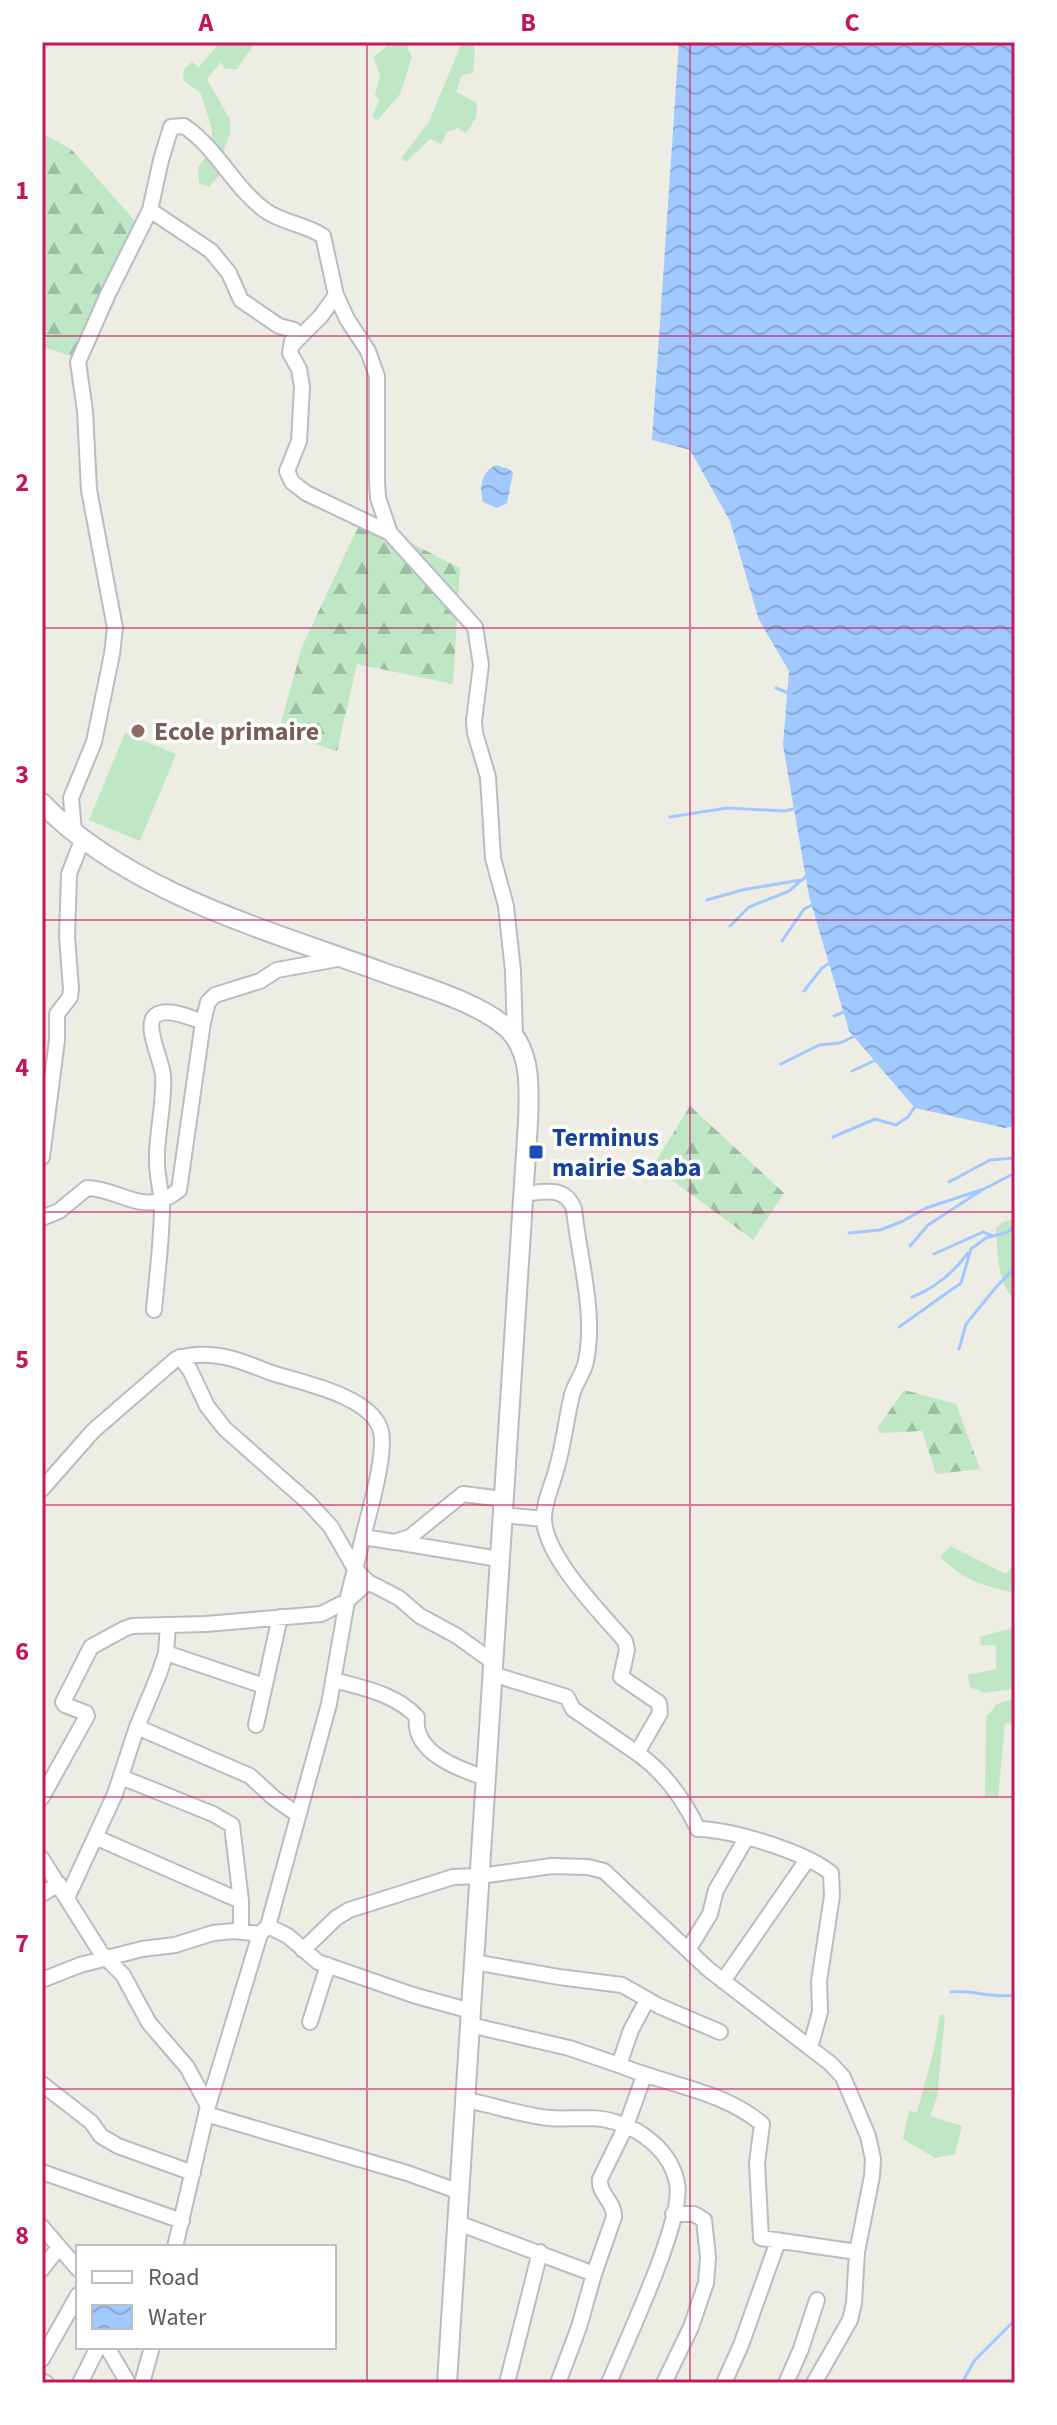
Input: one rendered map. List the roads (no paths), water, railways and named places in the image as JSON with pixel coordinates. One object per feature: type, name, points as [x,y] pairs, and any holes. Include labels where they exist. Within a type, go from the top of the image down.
[{"type":"street","points":[[42,1157],[57,1040],[57,1014],[70,997],[71,989],[67,949],[69,874],[79,835],[71,798],[94,742],[115,628],[89,490],[85,411],[78,362],[150,210],[171,127],[184,126],[266,210],[323,236],[336,295],[343,313],[368,351],[377,376],[378,498],[390,533]]},
{"type":"street","points":[[150,210],[211,251],[229,273],[241,300],[297,335]]},
{"type":"street","points":[[336,295],[325,312],[297,335],[290,353],[299,369],[302,387],[299,441],[289,465],[289,476],[306,493],[390,533],[470,619],[478,635],[481,665],[475,733],[488,777],[493,858],[506,906],[513,971],[515,1038]]},
{"type":"street","points":[[325,312],[343,313]]},
{"type":"street","points":[[45,808],[79,835],[170,891],[462,1003],[498,1021],[515,1038],[525,1059],[529,1098],[447,2383]]},
{"type":"street","points":[[42,1218],[59,1211],[85,1188],[137,1201],[162,1202],[181,1186],[208,1002],[215,995],[260,981],[277,970],[343,958]]},
{"type":"street","points":[[154,1310],[161,1240],[162,1202],[157,1161],[163,1072],[154,1043],[152,1022],[159,1013],[170,1013],[203,1022]]},
{"type":"street","points":[[523,1194],[562,1192],[569,1197],[574,1209],[588,1314],[586,1363],[573,1391],[544,1519],[558,1558],[569,1575],[625,1641],[627,1650],[621,1677],[659,1703],[660,1713],[637,1753]]},
{"type":"street","points":[[42,1489],[93,1431],[180,1357],[190,1354],[222,1356],[330,1391],[373,1416],[382,1435],[382,1458],[347,1601],[334,1680],[264,1930],[207,2110],[176,2245]]},
{"type":"street","points":[[180,1357],[190,1370],[207,1406],[225,1429],[316,1511],[336,1535],[355,1569],[368,1582],[399,1598],[420,1616],[457,1636],[492,1668],[567,1697],[573,1709],[656,1769],[689,1810],[698,1829],[720,1829],[747,1837],[827,1869],[833,1878],[821,1961],[820,2012],[810,2048]]},
{"type":"street","points":[[395,1542],[414,1535],[463,1494],[544,1519]]},
{"type":"street","points":[[363,1537],[499,1559]]},
{"type":"street","points":[[42,1797],[87,1716],[63,1702],[91,1647],[132,1626],[321,1614],[347,1601],[368,1582]]},
{"type":"street","points":[[256,1725],[280,1617]]},
{"type":"street","points":[[67,1898],[107,1816],[166,1653],[168,1625]]},
{"type":"street","points":[[166,1653],[264,1686]]},
{"type":"street","points":[[334,1680],[383,1694],[408,1709],[417,1717],[418,1735],[424,1744],[455,1767],[486,1778]]},
{"type":"street","points":[[137,1727],[250,1776],[297,1814]]},
{"type":"street","points":[[121,1777],[213,1814],[232,1825],[241,1901],[241,1931]]},
{"type":"street","points":[[95,1837],[241,1901]]},
{"type":"street","points":[[688,1950],[706,1922],[716,1890],[747,1837]]},
{"type":"street","points":[[42,1859],[101,1953],[123,1975],[149,2023],[187,2067],[207,2110],[460,2192]]},
{"type":"street","points":[[723,1981],[807,1860]]},
{"type":"street","points":[[303,1950],[336,1918],[349,1910],[453,1877],[552,1866],[588,1867],[604,1871],[723,1981],[841,2072],[870,2145],[872,2176],[857,2252],[854,2303],[848,2327],[814,2383]]},
{"type":"street","points":[[42,1894],[59,1884]]},
{"type":"street","points":[[42,1980],[80,1965],[142,1949],[175,1945],[213,1933],[264,1930],[288,1936],[314,1960],[471,2018],[619,2065],[644,2076],[672,2081],[725,2102],[762,2124],[757,2163],[760,2235],[766,2240],[857,2252]]},
{"type":"street","points":[[474,1962],[622,1985],[647,2000],[720,2032]]},
{"type":"street","points":[[310,2022],[328,1965]]},
{"type":"street","points":[[619,2065],[631,2030],[647,2000]]},
{"type":"street","points":[[558,2383],[615,2213],[600,2188],[600,2179],[626,2126],[644,2076]]},
{"type":"street","points":[[42,2084],[109,2141],[193,2173]]},
{"type":"street","points":[[466,2100],[547,2118],[600,2119],[626,2126],[649,2139],[666,2157],[677,2180],[673,2214],[660,2261],[609,2383]]},
{"type":"street","points":[[42,2172],[182,2221]]},
{"type":"street","points":[[664,2383],[691,2327],[708,2270],[704,2220],[694,2214],[673,2214]]},
{"type":"street","points":[[458,2223],[594,2274]]},
{"type":"street","points":[[42,2227],[76,2267]]},
{"type":"street","points":[[724,2383],[778,2241]]},
{"type":"street","points":[[42,2269],[59,2247]]},
{"type":"street","points":[[507,2383],[540,2252]]},
{"type":"street","points":[[42,2359],[76,2299]]},
{"type":"street","points":[[786,2383],[817,2300]]},
{"type":"street","points":[[80,2383],[97,2349]]},
{"type":"street","points":[[108,2349],[128,2383]]},
{"type":"street","points":[[142,2383],[151,2349]]},
{"type":"water","points":[[679,42],[1015,42],[1015,1126],[1005,1128],[915,1108],[849,1031],[809,896],[783,745],[789,671],[759,620],[730,521],[690,450],[652,440]]},
{"type":"water","points":[[496,465],[513,473],[507,503],[497,508],[483,502],[481,491],[484,476]]},
{"type":"waterway","points":[[776,688],[791,694]]},
{"type":"waterway","points":[[670,817],[727,808],[785,811],[797,808]]},
{"type":"waterway","points":[[730,926],[749,907],[789,891],[809,874]]},
{"type":"waterway","points":[[707,900],[742,890],[801,880]]},
{"type":"waterway","points":[[782,941],[804,909],[812,905]]},
{"type":"waterway","points":[[804,991],[822,968],[831,962]]},
{"type":"waterway","points":[[834,1016],[846,1011]]},
{"type":"waterway","points":[[781,1064],[819,1045],[840,1043],[855,1036]]},
{"type":"waterway","points":[[852,1071],[878,1059]]},
{"type":"waterway","points":[[833,1137],[875,1119],[896,1125],[908,1117],[916,1105]]},
{"type":"waterway","points":[[949,1182],[990,1160],[1015,1158]]},
{"type":"waterway","points":[[849,1233],[880,1230],[926,1208],[984,1189],[1015,1173]]},
{"type":"waterway","points":[[1015,1181],[1015,1204]]},
{"type":"waterway","points":[[910,1246],[928,1225],[982,1190]]},
{"type":"waterway","points":[[899,1327],[961,1283],[971,1249],[986,1238],[1008,1232],[1015,1225]]},
{"type":"waterway","points":[[934,1254],[983,1232],[993,1236]]},
{"type":"waterway","points":[[912,1297],[943,1279],[968,1253]]},
{"type":"waterway","points":[[959,1349],[966,1324],[1015,1268]]},
{"type":"waterway","points":[[951,1992],[1015,1995]]},
{"type":"waterway","points":[[962,2383],[974,2361],[1015,2320]]},
{"type":"place","name":"Ecole primaire","points":[[138,731]]},
{"type":"place","name":"Terminus mairie Saaba","points":[[536,1152]]}]
